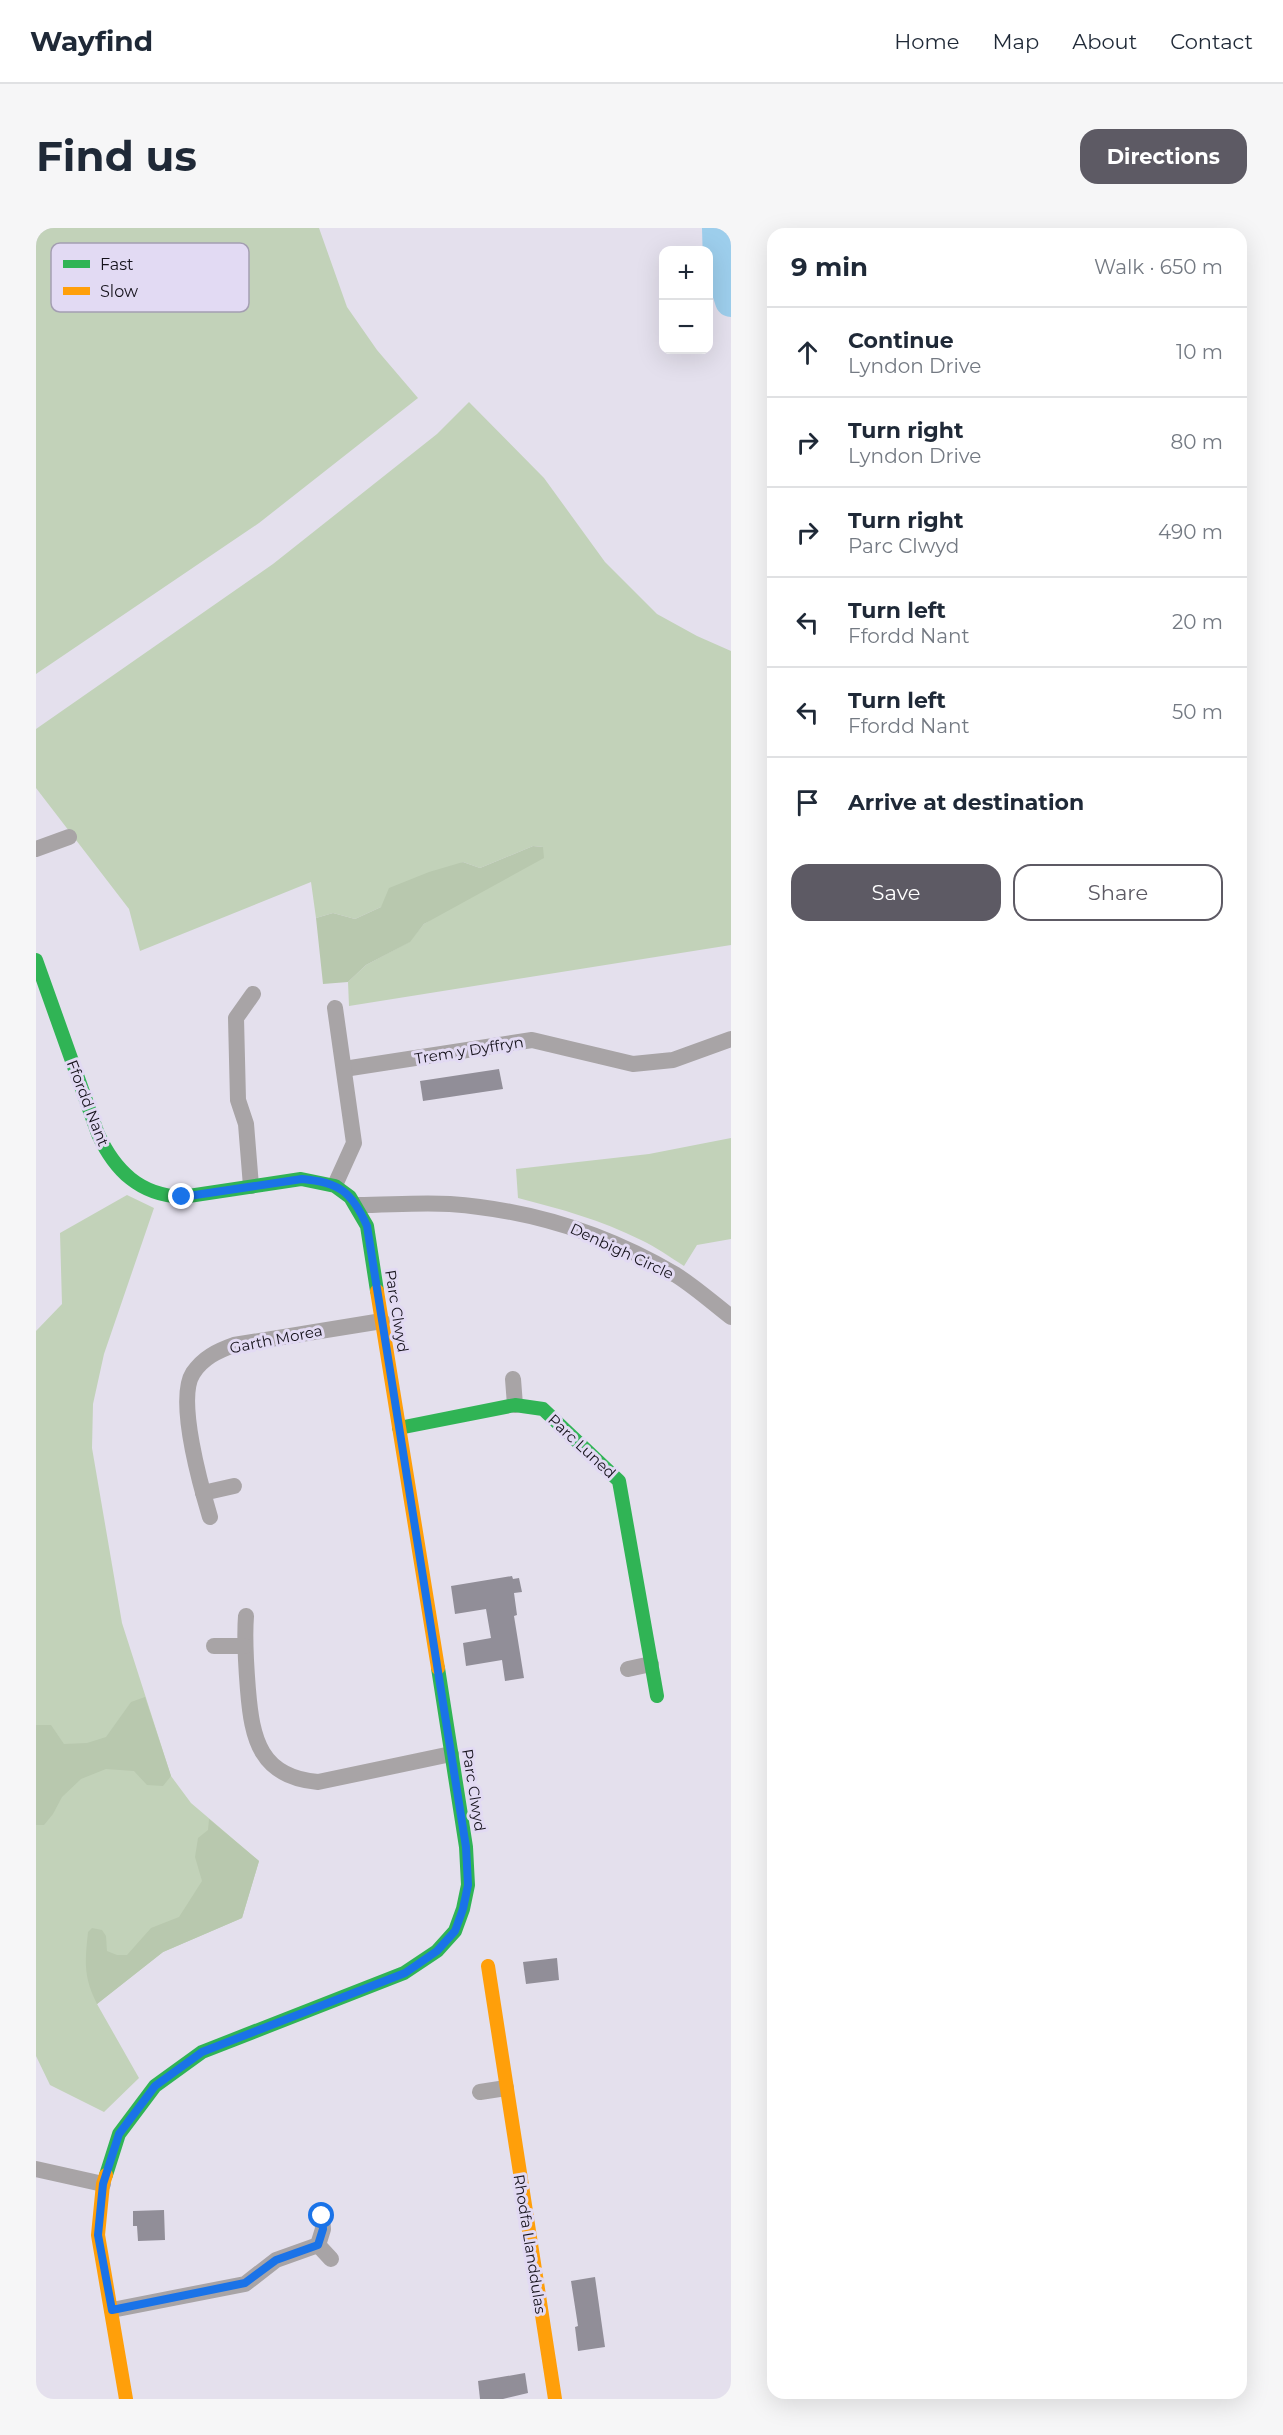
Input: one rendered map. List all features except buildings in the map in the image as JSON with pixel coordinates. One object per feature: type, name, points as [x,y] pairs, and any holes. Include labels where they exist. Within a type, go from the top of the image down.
[{"type":"street","points":[[36,849],[69,837]]},
{"type":"street","name":"Ffordd Nant","points":[[36,960],[98,1135],[118,1168],[148,1192],[165,1197],[182,1197],[252,1185],[302,1179],[320,1180],[335,1185],[349,1194],[358,1205]]},
{"type":"street","points":[[252,1185],[246,1124],[238,1100],[229,1018],[253,994]]},
{"type":"street","points":[[36,1005],[53,1005]]},
{"type":"street","points":[[335,1008],[354,1143],[335,1185]]},
{"type":"street","name":"Trem y Dyffryn","points":[[344,1069],[532,1040],[633,1064],[673,1060],[731,1039]]},
{"type":"street","name":"Denbigh Circle","points":[[358,1205],[448,1204],[506,1210],[564,1223],[621,1247],[677,1276],[731,1317]]},
{"type":"street","name":"Parc Clwyd","points":[[126,2399],[98,2235],[103,2184],[119,2134],[155,2086],[202,2052],[405,1973],[437,1951],[455,1931],[468,1885],[466,1847],[452,1754],[367,1226],[358,1205]]},
{"type":"street","name":"Garth Morea","points":[[210,1517],[187,1412],[186,1393],[192,1374],[205,1359],[234,1345],[382,1320]]},
{"type":"street","points":[[513,1379],[515,1405]]},
{"type":"street","name":"Parc Luned","points":[[399,1428],[515,1405],[543,1409],[619,1481],[657,1696]]},
{"type":"street","points":[[203,1493],[234,1486]]},
{"type":"street","points":[[246,1616],[244,1646],[251,1726],[257,1744],[270,1762],[286,1774],[318,1782],[452,1754]]},
{"type":"street","points":[[214,1646],[244,1646]]},
{"type":"street","points":[[628,1669],[651,1664]]},
{"type":"street","name":"Rhodfa Llanddulas","points":[[488,1966],[555,2399]]},
{"type":"street","points":[[480,2092],[506,2088]]},
{"type":"street","points":[[36,2169],[103,2184]]},
{"type":"street","points":[[318,2245],[323,2229],[322,2216]]},
{"type":"street","points":[[112,2310],[245,2283],[276,2260],[318,2245]]},
{"type":"street","points":[[318,2245],[331,2259]]},
{"type":"green space","points":[[36,228],[319,228],[347,307],[377,350],[418,398],[259,523],[36,674]]},
{"type":"green space","points":[[469,402],[544,478],[605,562],[657,614],[731,651],[731,945],[349,1006],[348,982],[366,965],[409,942],[424,924],[543,847],[533,846],[480,868],[463,862],[355,919],[333,913],[316,918],[311,882],[140,951],[129,909],[36,788],[36,729],[273,564],[437,434]]},
{"type":"green space","points":[[533,846],[543,847],[544,858],[424,924],[410,942],[366,965],[348,982],[323,984],[316,918],[333,913],[355,919],[381,907],[389,888],[429,872],[463,862],[480,868]]},
{"type":"green space","points":[[731,1138],[731,1239],[697,1245],[684,1266],[647,1243],[611,1227],[518,1198],[516,1169],[649,1154]]},
{"type":"green space","points":[[127,1195],[154,1208],[104,1354],[93,1404],[92,1448],[122,1623],[171,1776],[191,1803],[259,1861],[242,1918],[163,1952],[97,2004],[139,2078],[104,2112],[50,2085],[36,2056],[36,1331],[62,1304],[60,1233]]},
{"type":"green space","points":[[145,1697],[171,1776],[163,1786],[147,1785],[134,1771],[106,1769],[81,1779],[62,1797],[44,1825],[36,1825],[36,1725],[51,1725],[64,1744],[87,1743],[106,1737],[131,1702]]},
{"type":"green space","points":[[209,1819],[259,1861],[242,1918],[163,1952],[97,2004],[89,1985],[86,1969],[88,1932],[92,1928],[102,1930],[106,1936],[107,1951],[117,1955],[127,1955],[151,1928],[179,1917],[202,1881],[195,1857],[198,1838],[208,1830]]},
{"type":"waterway","points":[[718,228],[719,264],[731,301]]},
{"type":"traffic: fast","points":[[36,960],[98,1134],[121,1170],[141,1186],[154,1192],[182,1197],[301,1179],[335,1186],[350,1197],[367,1226],[377,1291]]},
{"type":"traffic: fast","points":[[399,1428],[515,1405],[543,1409],[619,1481],[657,1696]]},
{"type":"traffic: fast","points":[[106,2175],[119,2134],[155,2086],[202,2052],[404,1973],[437,1951],[455,1931],[468,1885],[466,1847],[438,1668]]},
{"type":"traffic: slow","points":[[377,1291],[438,1668]]},
{"type":"traffic: slow","points":[[488,1966],[555,2399]]},
{"type":"traffic: slow","points":[[106,2175],[98,2235],[126,2399]]},
{"type":"route","points":[[182,1197],[252,1185],[302,1179],[320,1180],[335,1185],[349,1194],[358,1205],[367,1226],[466,1847],[468,1885],[455,1931],[437,1951],[405,1973],[202,2052],[155,2086],[119,2134],[103,2184],[98,2235],[112,2310],[245,2283],[276,2260],[318,2245],[323,2229],[322,2216]]}]
